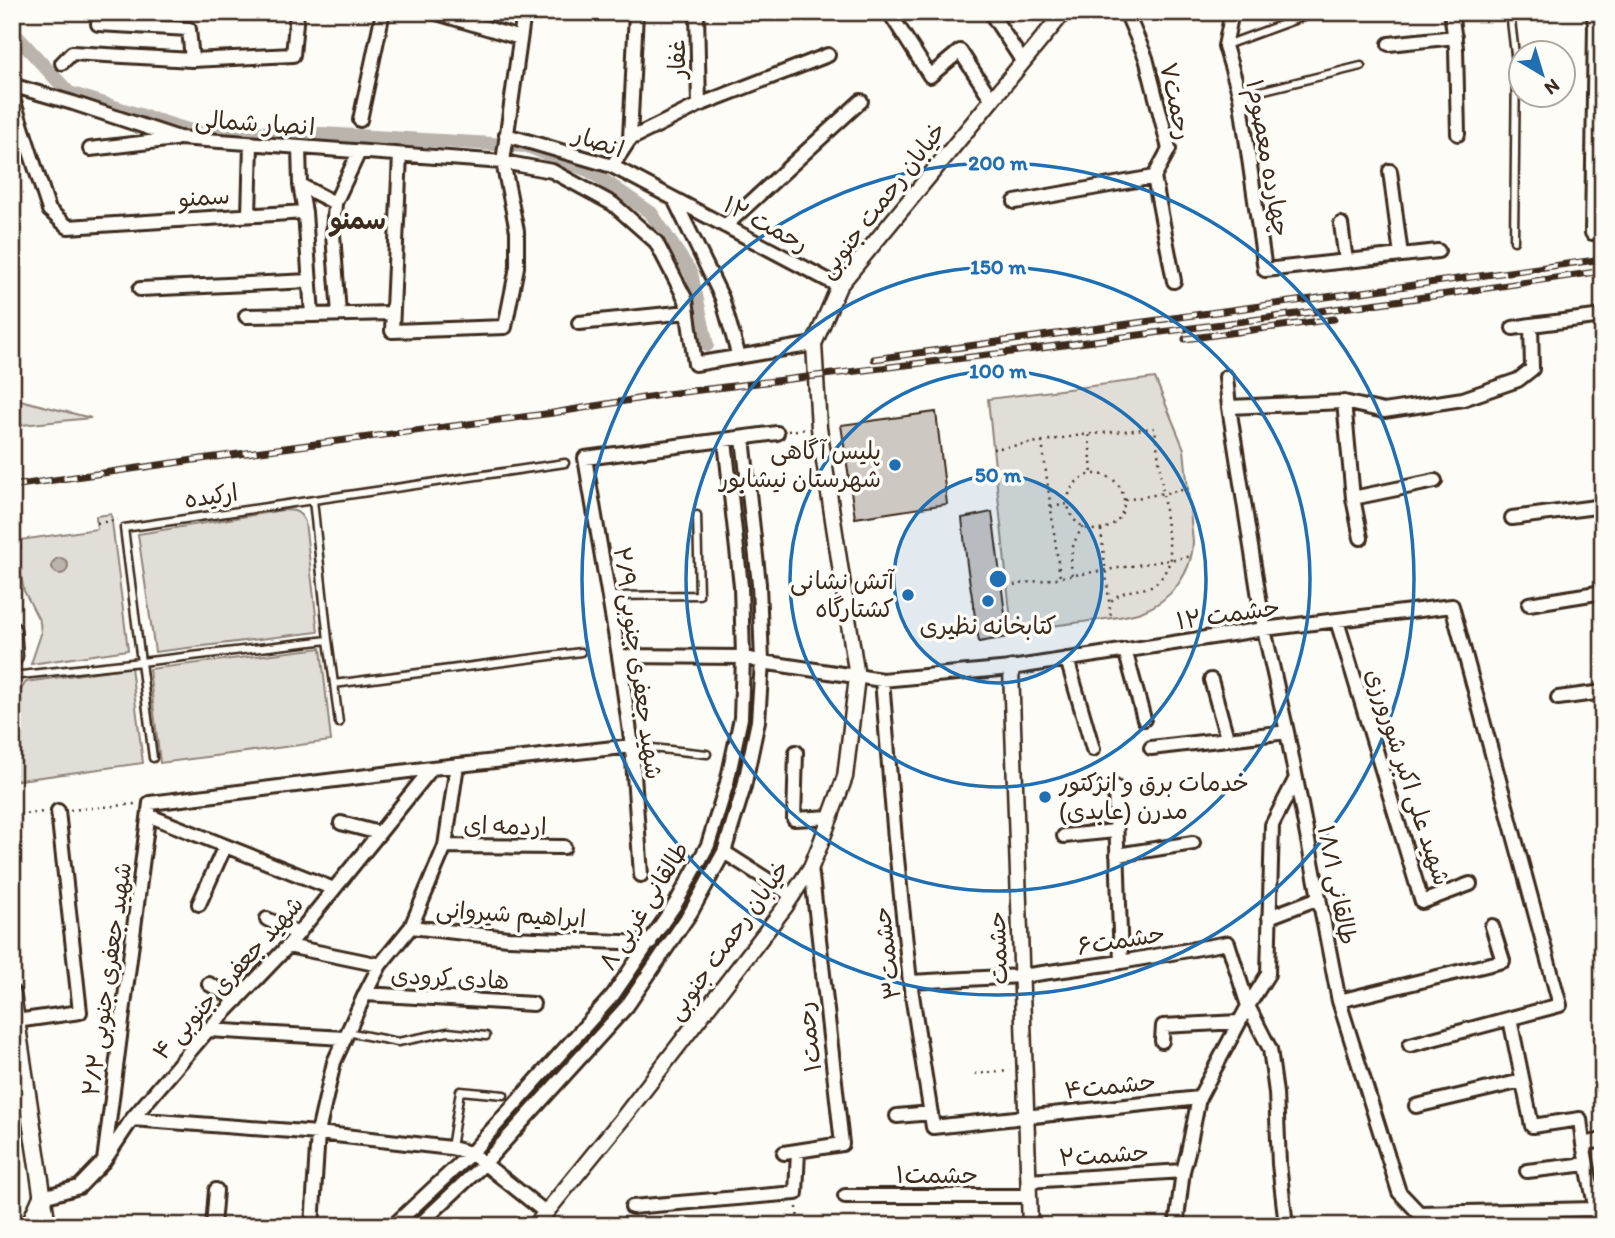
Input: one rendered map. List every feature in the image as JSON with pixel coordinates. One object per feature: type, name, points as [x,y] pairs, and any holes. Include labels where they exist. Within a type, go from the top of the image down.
[{"type":"main road","points":[[12,631],[12,660]]},
{"type":"main road","points":[[12,994],[47,1226]]},
{"type":"main road","points":[[30,1226],[43,1197]]},
{"type":"street","points":[[62,64],[72,53],[192,60],[293,55],[297,12]]},
{"type":"street","points":[[360,120],[383,12]]},
{"type":"street","points":[[433,12],[520,38]]},
{"type":"street","points":[[400,155],[392,331],[505,327],[517,267],[517,231],[503,162],[524,12]]},
{"type":"street","points":[[630,139],[636,12]]},
{"type":"street","name":"غفار","points":[[697,12],[699,105]]},
{"type":"street","points":[[888,12],[930,76],[960,51],[992,100]]},
{"type":"street","points":[[990,12],[1023,62]]},
{"type":"street","name":"خیابان رحمت جنوبی","points":[[535,1226],[622,1119],[793,896],[810,867],[845,777],[857,677],[819,428],[814,344],[839,286],[1064,12]]},
{"type":"street","name":"رحمت۷","points":[[1126,12],[1146,58],[1169,149],[1154,177]]},
{"type":"street","points":[[1224,46],[1232,12]]},
{"type":"street","points":[[1451,12],[1455,37],[1458,134]]},
{"type":"street","points":[[1592,233],[1598,142],[1597,20]]},
{"type":"street","points":[[98,24],[189,29],[192,60]]},
{"type":"street","points":[[1389,44],[1455,37]]},
{"type":"street","name":"چهارده معصوم۱","points":[[1224,46],[1240,96],[1265,270],[1346,261]]},
{"type":"street","points":[[612,166],[630,139],[699,105],[828,55]]},
{"type":"street","name":"انصار شمالی","points":[[12,88],[73,103],[179,138],[503,162],[552,171],[613,204],[656,242],[686,300],[695,364],[739,357]]},
{"type":"street","name":"سمنو","points":[[12,96],[49,210],[68,227],[304,212]]},
{"type":"street","points":[[725,226],[861,101]]},
{"type":"street","name":"انصار","points":[[506,135],[612,166],[674,199]]},
{"type":"street","points":[[90,149],[179,138]]},
{"type":"street","points":[[249,215],[251,144]]},
{"type":"street","points":[[299,147],[312,315]]},
{"type":"street","points":[[339,314],[332,234],[335,203],[359,152]]},
{"type":"street","points":[[1390,171],[1401,255]]},
{"type":"street","points":[[1016,202],[1154,177],[1174,281]]},
{"type":"street","points":[[300,185],[335,203]]},
{"type":"street","points":[[674,199],[722,298],[739,357],[814,344]]},
{"type":"street","name":"رحمت ۱۲","points":[[674,199],[839,286]]},
{"type":"street","points":[[1341,224],[1346,261],[1438,251]]},
{"type":"street","points":[[140,289],[310,281]]},
{"type":"street","points":[[579,323],[688,312]]},
{"type":"street","points":[[246,316],[392,313]]},
{"type":"street","points":[[1513,327],[1603,316]]},
{"type":"street","points":[[1229,407],[1344,402],[1384,411],[1463,399],[1518,380],[1532,369],[1531,325]]},
{"type":"street","name":"طالقانی ۱۸/۱","points":[[1226,377],[1264,629],[1287,732],[1339,1001],[1399,1192],[1419,1213],[1599,1208]]},
{"type":"street","points":[[1344,402],[1353,498],[1361,538]]},
{"type":"street","points":[[725,440],[777,433]]},
{"type":"street","name":"طالقانی غربی ۸","points":[[418,1226],[484,1164],[627,1006],[691,912],[724,852],[744,787],[758,721],[762,662],[759,584],[743,438]]},
{"type":"street","name":"طالقانی غربی ۸","points":[[393,1226],[471,1153],[613,995],[676,903],[708,845],[727,783],[741,718],[741,586],[725,440]]},
{"type":"street","name":"شهید جعفری جنوبی ۲/۹","points":[[641,875],[632,746],[585,458],[725,440]]},
{"type":"street","points":[[1353,498],[1434,481]]},
{"type":"street","points":[[1512,518],[1603,506]]},
{"type":"street","points":[[1529,604],[1603,592]]},
{"type":"street","name":"حشمت ۱۲","points":[[619,656],[743,657],[882,680],[1011,668],[1264,629],[1452,606],[1560,1005],[1510,1019]]},
{"type":"street","name":"شهید علی اکبر شورورزی","points":[[1337,621],[1422,902],[1470,884]]},
{"type":"street","points":[[1125,650],[1144,719]]},
{"type":"street","points":[[1067,659],[1093,749]]},
{"type":"street","name":"حشمت","points":[[1011,668],[1030,1226]]},
{"type":"street","name":"حشمت۳","points":[[882,680],[895,839],[911,982],[931,1113]]},
{"type":"street","points":[[1211,680],[1227,738]]},
{"type":"street","points":[[1558,698],[1603,692]]},
{"type":"street","points":[[1151,748],[1287,732]]},
{"type":"street","points":[[150,809],[432,768],[632,746]]},
{"type":"street","points":[[796,752],[794,819],[831,817]]},
{"type":"street","points":[[312,1226],[318,1133],[334,1062],[380,965],[411,927],[445,846],[457,765]]},
{"type":"street","name":"شهید جعفری جنوبی ۴","points":[[43,1197],[79,1186],[104,1160],[132,1119],[208,1030],[288,946],[432,768]]},
{"type":"street","points":[[1176,1226],[1183,1171],[1199,1098],[1268,974],[1272,825],[1296,778]]},
{"type":"street","points":[[1115,787],[1121,962]]},
{"type":"street","points":[[150,809],[225,846],[334,889]]},
{"type":"street","name":"شهید جعفری جنوبی ۲/۲","points":[[104,1160],[150,809]]},
{"type":"street","points":[[16,1021],[80,1012],[58,811]]},
{"type":"street","points":[[718,812],[735,817]]},
{"type":"street","points":[[341,822],[379,833]]},
{"type":"street","points":[[1064,836],[1115,831]]},
{"type":"street","points":[[1117,855],[1193,843]]},
{"type":"street","points":[[199,904],[225,846]]},
{"type":"street","name":"اردمه ای","points":[[445,846],[564,847]]},
{"type":"street","points":[[724,852],[793,896]]},
{"type":"street","name":"رحمت۱","points":[[784,1153],[842,1144],[810,867]]},
{"type":"street","points":[[1269,917],[1319,898]]},
{"type":"street","points":[[267,919],[298,934]]},
{"type":"street","points":[[1339,1001],[1503,961],[1492,926]]},
{"type":"street","name":"ابراهیم شیروانی","points":[[411,927],[508,938],[650,943]]},
{"type":"street","name":"حشمت۶","points":[[911,982],[1021,976],[1228,943],[1248,1006]]},
{"type":"street","points":[[288,946],[380,965]]},
{"type":"street","points":[[209,984],[237,1000]]},
{"type":"street","name":"هادی کرودی","points":[[365,994],[533,1004]]},
{"type":"street","points":[[1248,1006],[1270,1049],[1286,1226]]},
{"type":"street","points":[[1410,1045],[1510,1019],[1532,1126],[1580,1119],[1587,1164],[1599,1208],[1599,1226]]},
{"type":"street","points":[[1162,1041],[1163,1026],[1240,1022]]},
{"type":"street","points":[[208,1030],[346,1035]]},
{"type":"street","points":[[1416,1106],[1522,1081]]},
{"type":"street","name":"حشمت۴","points":[[1026,1116],[1199,1098]]},
{"type":"street","points":[[897,1116],[931,1113],[933,1127],[1026,1116]]},
{"type":"street","points":[[132,1119],[318,1133],[451,1148],[471,1153],[545,1212]]},
{"type":"street","points":[[1583,1144],[1603,1140]]},
{"type":"street","points":[[632,1206],[796,1193],[798,1151]]},
{"type":"street","points":[[1527,1171],[1587,1164]]},
{"type":"street","name":"حشمت۲","points":[[1028,1188],[1183,1171]]},
{"type":"street","name":"حشمت۱","points":[[845,1196],[1028,1188]]},
{"type":"street","points":[[213,1226],[216,1190]]},
{"type":"lane","points":[[1224,46],[1316,12]]},
{"type":"lane","points":[[1510,12],[1516,63],[1514,241]]},
{"type":"lane","points":[[1240,96],[1361,66]]},
{"type":"lane","name":"ارکیده","points":[[141,662],[124,528],[565,463]]},
{"type":"lane","points":[[313,500],[339,723]]},
{"type":"lane","points":[[608,596],[699,595],[697,515]]},
{"type":"lane","points":[[12,676],[328,640]]},
{"type":"lane","points":[[334,684],[581,652]]},
{"type":"lane","points":[[141,662],[153,758]]},
{"type":"lane","points":[[632,746],[707,754]]},
{"type":"lane","points":[[346,1035],[398,1042],[448,1032],[486,1036]]},
{"type":"lane","points":[[451,1148],[460,1091],[504,1095]]},
{"type":"path","points":[[777,433],[819,428]]},
{"type":"path","points":[[993,449],[1155,428],[1171,559],[1155,584],[1128,590],[1110,602]]},
{"type":"path","points":[[1089,435],[1093,474]]},
{"type":"path","points":[[1042,441],[1060,578]]},
{"type":"path","points":[[1093,474],[1106,475],[1114,480],[1120,487],[1124,500],[1122,513],[1117,521],[1101,530],[1083,527],[1075,521],[1068,504],[1073,486],[1079,479],[1093,474]]},
{"type":"path","points":[[1124,500],[1188,489]]},
{"type":"path","points":[[1051,507],[1068,504]]},
{"type":"path","points":[[97,523],[112,521]]},
{"type":"path","points":[[1072,575],[1071,550],[1083,527]]},
{"type":"path","points":[[1101,530],[1111,618]]},
{"type":"path","points":[[1007,586],[1193,556]]},
{"type":"path","points":[[12,815],[150,809]]},
{"type":"path","points":[[975,1074],[1024,1070]]},
{"type":"path","points":[[796,1193],[798,1226]]},
{"type":"shaded area","points":[[1155,378],[1184,449],[1193,542],[1184,575],[1162,601],[1141,612],[1012,631],[988,399]]},
{"type":"shaded area","points":[[12,398],[91,418],[12,426]]},
{"type":"shaded area","points":[[283,510],[297,512],[305,522],[318,632],[155,652],[138,534]]},
{"type":"shaded area","points":[[111,514],[128,650],[31,664],[41,634],[40,622],[24,591],[15,549],[21,548],[20,540],[97,529],[96,516]]},
{"type":"shaded area","points":[[60,558],[66,560],[66,572],[60,574],[54,572],[52,566],[54,560]]},
{"type":"shaded area","points":[[321,648],[331,741],[160,763],[149,669]]},
{"type":"shaded area","points":[[131,667],[143,763],[12,781],[12,703],[26,682]]},
{"type":"building","name":"پلیس آگاهی شهرستان نیشابور","points":[[936,412],[947,504],[855,518],[841,425]]},
{"type":"building","name":"کتابخانه نظیری","points":[[992,512],[1008,637],[979,642],[962,518]]},
{"type":"waterway","points":[[12,31],[69,93],[191,131],[322,134],[527,146],[590,171],[651,213],[691,273],[707,345]]},
{"type":"railway","points":[[874,359],[1603,259]]},
{"type":"railway","points":[[12,486],[553,413],[667,394],[996,354],[1603,271]]},
{"type":"railway","points":[[1185,339],[1334,319]]},
{"type":"place","name":"پلیس آگاهی شهرستان نیشابور","points":[[895,465]]},
{"type":"place","name":"آتش نشانی کشتارگاه","points":[[908,595]]},
{"type":"place","name":"کتابخانه نظیری","points":[[988,601]]},
{"type":"place","name":"خدمات برق و انژکتور مدرن (عابدی)","points":[[1045,797]]},
{"type":"district","name":"سمنو","points":[[358,220]]}]
